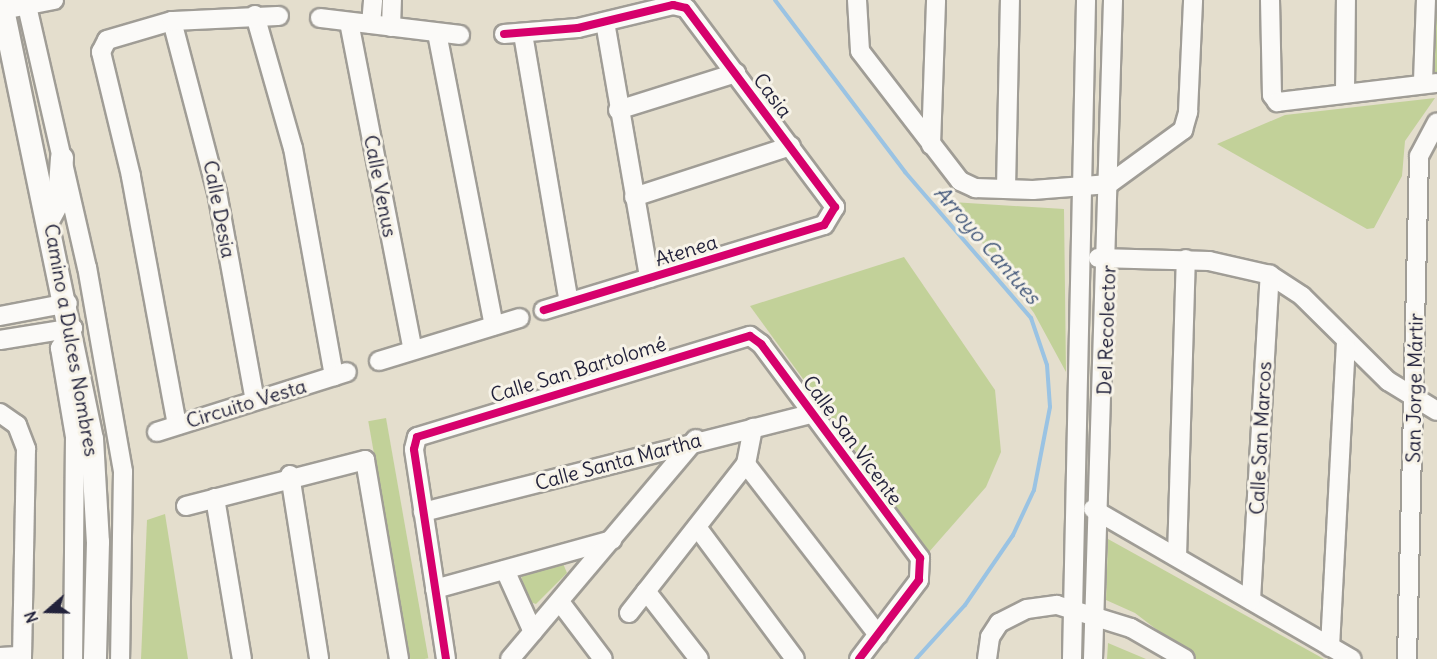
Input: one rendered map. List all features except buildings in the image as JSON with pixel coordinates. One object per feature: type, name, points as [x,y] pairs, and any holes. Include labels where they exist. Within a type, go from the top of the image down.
[{"type":"main road","name":"Camino a Dulces Nombres","points":[[2,5],[12,62],[50,217],[73,328],[94,469],[95,659]]},
{"type":"main road","points":[[50,217],[59,200],[62,158]]},
{"type":"street","points":[[2,5],[27,6],[54,0]]},
{"type":"street","points":[[371,24],[373,0]]},
{"type":"street","points":[[391,27],[392,0]]},
{"type":"street","points":[[857,0],[860,51],[931,145],[960,181],[975,188],[1006,189],[1109,184],[1186,125],[1192,0]]},
{"type":"street","points":[[931,145],[936,0]]},
{"type":"street","points":[[1006,189],[1010,0]]},
{"type":"street","name":"Del Recolector","points":[[1072,659],[1078,501],[1086,0]]},
{"type":"street","name":"Del Recolector","points":[[1093,659],[1101,513],[1113,0]]},
{"type":"street","points":[[1270,0],[1272,95],[1277,102],[1345,91],[1430,82],[1426,0]]},
{"type":"street","points":[[1345,91],[1346,0]]},
{"type":"street","points":[[504,34],[523,34],[605,22],[663,3]]},
{"type":"street","name":"Casia","points":[[663,3],[692,13],[831,199],[834,215]]},
{"type":"street","points":[[27,6],[62,158],[123,472],[120,659]]},
{"type":"street","points":[[172,21],[195,9],[214,8],[255,15],[279,16]]},
{"type":"street","name":"Circuito Vesta","points":[[172,21],[103,45],[102,64],[131,176],[177,425],[341,374],[293,148],[255,15]]},
{"type":"street","points":[[320,18],[460,35]]},
{"type":"street","name":"Calle Desia","points":[[172,21],[218,192],[255,401]]},
{"type":"street","name":"Calle Venus","points":[[349,22],[413,350]]},
{"type":"street","points":[[605,22],[618,110],[649,279]]},
{"type":"street","points":[[437,33],[494,326]]},
{"type":"street","points":[[523,34],[569,302]]},
{"type":"street","points":[[618,110],[736,72]]},
{"type":"street","name":"San Jorge Mártir","points":[[1407,659],[1419,156],[1437,122]]},
{"type":"street","points":[[634,197],[791,146]]},
{"type":"street","name":"Atenea","points":[[543,310],[824,225],[834,215]]},
{"type":"street","points":[[1083,257],[1234,264],[1270,275],[1302,296],[1346,343],[1414,401],[1437,411]]},
{"type":"street","points":[[1177,557],[1186,260]]},
{"type":"street","name":"Calle San Marcos","points":[[1251,600],[1270,275]]},
{"type":"street","points":[[68,303],[6,315],[8,339],[73,328]]},
{"type":"street","points":[[380,361],[520,318]]},
{"type":"street","points":[[73,328],[60,348],[75,437],[73,659]]},
{"type":"street","name":"Calle San Vicente","points":[[750,336],[813,413],[922,569],[878,635]]},
{"type":"street","name":"Calle San Bartolomé","points":[[423,512],[414,449],[417,437],[750,336]]},
{"type":"street","points":[[1330,647],[1346,343]]},
{"type":"street","points":[[0,413],[17,425],[26,449],[22,658],[0,657]]},
{"type":"street","name":"Calle Santa Martha","points":[[423,512],[696,439],[813,413]]},
{"type":"street","points":[[157,432],[177,425]]},
{"type":"street","points":[[629,613],[746,464],[753,428]]},
{"type":"street","points":[[510,659],[696,439]]},
{"type":"street","points":[[186,506],[290,475],[365,460],[399,659]]},
{"type":"street","points":[[746,464],[878,635],[859,659]]},
{"type":"street","points":[[290,475],[319,659]]},
{"type":"street","points":[[215,498],[242,659]]},
{"type":"street","points":[[1078,501],[1352,659]]},
{"type":"street","points":[[423,512],[447,659]]},
{"type":"street","points":[[697,527],[795,659]]},
{"type":"street","points":[[435,589],[612,540]]},
{"type":"street","points":[[505,570],[533,632]]},
{"type":"street","points":[[646,591],[699,659]]},
{"type":"street","points":[[560,602],[603,659]]},
{"type":"street","points":[[987,659],[993,628],[1010,615],[1044,606],[1073,608],[1094,614],[1183,658]]},
{"type":"green space","points":[[1430,0],[1437,0],[1437,74],[1432,76]]},
{"type":"green space","points":[[1435,98],[1405,141],[1402,176],[1374,228],[1367,229],[1217,144],[1285,115]]},
{"type":"green space","points":[[952,202],[1064,209],[1066,372],[1034,313]]},
{"type":"green space","points":[[904,257],[995,390],[1001,452],[986,487],[929,552],[750,306]]},
{"type":"green space","points":[[386,418],[428,658],[410,659],[368,421]]},
{"type":"green space","points":[[165,514],[188,659],[141,659],[147,520]]},
{"type":"green space","points":[[1108,539],[1324,659],[1195,659],[1135,613],[1106,600]]},
{"type":"green space","points":[[562,561],[567,573],[536,604],[527,601],[521,575]]},
{"type":"green space","points":[[1108,643],[1146,659],[1107,659]]},
{"type":"waterway","name":"Arroyo Cantues","points":[[775,0],[905,172],[1031,318],[1047,365],[1050,407],[1034,490],[1013,535],[965,605],[916,659]]},
{"type":"cycle path","points":[[504,34],[578,28],[673,5],[686,8],[835,207],[824,225],[544,310]]},
{"type":"cycle path","points":[[446,659],[414,449],[417,437],[750,336],[761,344],[920,558],[919,580],[859,659]]}]
